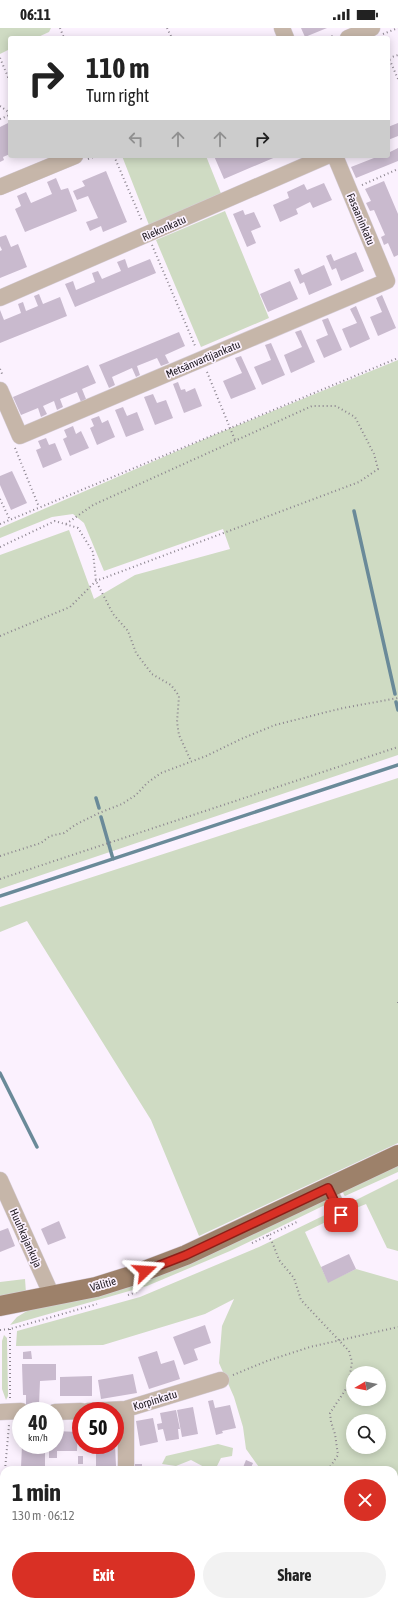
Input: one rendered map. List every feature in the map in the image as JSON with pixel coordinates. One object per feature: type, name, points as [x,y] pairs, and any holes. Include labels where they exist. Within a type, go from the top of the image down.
[{"type":"main road","name":"Välitie","points":[[0,1306],[96,1286],[131,1276],[186,1255],[398,1155]]},
{"type":"street","points":[[357,36],[376,32]]},
{"type":"street","points":[[0,188],[66,158]]},
{"type":"street","name":"Riekonkatu","points":[[0,298],[322,158]]},
{"type":"street","name":"Fasaaninkatu","points":[[336,158],[387,281]]},
{"type":"street","name":"Metsänvartijankatu","points":[[17,442],[202,360],[387,281]]},
{"type":"street","points":[[2,384],[17,442]]},
{"type":"street","name":"Huuhkajankuja","points":[[0,1180],[52,1296]]},
{"type":"street","points":[[328,1188],[341,1215]]},
{"type":"street","name":"Korpinkatu","points":[[126,1409],[221,1380]]},
{"type":"street","points":[[126,1409],[126,1466]]},
{"type":"street","points":[[0,1412],[12,1411]]},
{"type":"path","points":[[376,32],[398,28]]},
{"type":"path","points":[[0,58],[8,77]]},
{"type":"path","points":[[390,61],[398,79]]},
{"type":"path","points":[[0,106],[8,112]]},
{"type":"path","points":[[115,158],[202,360],[235,441]]},
{"type":"path","points":[[357,187],[398,169]]},
{"type":"path","points":[[0,524],[398,358]]},
{"type":"path","points":[[0,370],[2,384]]},
{"type":"path","points":[[0,636],[70,607],[96,581],[359,482],[378,469],[374,454],[355,417],[336,406],[312,406],[93,505],[66,524]]},
{"type":"path","points":[[17,442],[39,507]]},
{"type":"path","points":[[0,499],[10,520]]},
{"type":"path","points":[[0,547],[55,521],[78,528],[93,552],[96,581],[113,614],[128,631],[136,653],[152,674],[171,685],[178,696],[177,722],[179,735],[191,762]]},
{"type":"path","points":[[0,856],[41,843],[50,836],[64,833],[75,825],[99,813],[122,804],[136,795],[147,783],[161,773],[191,762],[275,725],[343,708],[398,698]]},
{"type":"path","points":[[0,879],[398,747]]},
{"type":"path","points":[[268,1235],[279,1260],[294,1278],[301,1300],[349,1351],[352,1362],[348,1386],[330,1413],[338,1455],[331,1466]]},
{"type":"path","points":[[0,1330],[10,1329],[57,1316]]},
{"type":"path","points":[[221,1380],[267,1361],[310,1347],[398,1327]]},
{"type":"green space","points":[[0,28],[51,28],[49,32],[40,36],[8,36],[8,50],[0,54]]},
{"type":"green space","points":[[123,158],[207,158],[222,196],[149,225]]},
{"type":"green space","points":[[225,211],[269,318],[201,347],[156,240]]},
{"type":"green space","points":[[398,360],[398,755],[0,889],[0,555],[69,530],[94,599],[135,575],[230,549],[223,529],[104,571],[84,523],[73,514],[52,517],[0,538],[0,528],[214,435]]},
{"type":"green space","points":[[398,778],[398,1143],[199,1236],[151,1120],[27,921],[0,932],[0,907]]},
{"type":"green space","points":[[398,1166],[398,1172],[345,1196],[344,1195],[342,1190]]},
{"type":"green space","points":[[398,1179],[398,1251],[387,1248],[366,1204],[349,1211],[346,1205]]},
{"type":"green space","points":[[324,1199],[326,1203],[325,1205],[230,1251],[147,1286],[10,1325],[17,1317],[32,1308]]},
{"type":"green space","points":[[329,1213],[332,1219],[305,1232],[328,1282],[356,1269],[398,1281],[398,1466],[258,1466],[246,1449],[243,1427],[234,1397],[219,1363],[222,1326],[234,1299],[205,1314],[103,1345],[16,1346],[17,1331],[140,1297],[259,1247]]},
{"type":"green space","points":[[25,1279],[26,1293],[0,1296],[0,1282]]},
{"type":"green space","points":[[4,1335],[7,1338],[8,1396],[6,1400],[2,1389],[2,1341]]},
{"type":"green space","points":[[218,1444],[233,1448],[232,1456],[221,1458],[217,1466],[202,1466],[191,1460],[176,1466],[162,1464],[166,1456]]},
{"type":"building","points":[[301,28],[327,28],[307,36],[305,36]]},
{"type":"building","points":[[8,123],[8,155],[3,157],[4,160],[0,162],[0,127]]},
{"type":"building","points":[[398,123],[398,136],[390,139],[390,126]]},
{"type":"building","points":[[398,148],[398,161],[356,178],[351,167],[374,158],[390,158],[390,152]]},
{"type":"building","points":[[215,158],[273,158],[224,179]]},
{"type":"building","points":[[106,171],[127,222],[103,232],[101,226],[90,231],[86,222],[98,218],[88,196],[77,200],[73,191],[85,186],[82,181]]},
{"type":"building","points":[[56,178],[61,190],[68,188],[77,211],[25,232],[15,209],[21,206],[17,196],[26,192],[31,203],[52,194],[47,182]]},
{"type":"building","points":[[384,181],[398,214],[398,255],[394,257],[388,243],[384,245],[381,237],[385,235],[374,210],[370,211],[366,203],[371,201],[365,189]]},
{"type":"building","points":[[324,183],[332,200],[313,208],[310,202],[296,209],[298,214],[280,222],[273,205],[289,198],[287,192],[304,184],[307,190]]},
{"type":"building","points":[[243,210],[245,215],[254,212],[261,227],[251,231],[256,243],[247,247],[233,214]]},
{"type":"building","points":[[6,235],[11,247],[18,244],[27,267],[0,278],[0,251],[2,250],[0,246],[0,237]]},
{"type":"building","points":[[356,252],[364,271],[341,281],[336,268],[332,270],[326,256],[331,254],[334,261]]},
{"type":"building","points":[[125,259],[128,268],[150,259],[156,273],[75,307],[65,284],[73,281],[76,290],[95,282],[92,273],[98,271],[102,279],[121,271],[117,262]]},
{"type":"building","points":[[324,265],[332,285],[309,295],[304,282],[300,284],[294,270],[299,268],[302,275]]},
{"type":"building","points":[[290,281],[298,299],[268,312],[260,294]]},
{"type":"building","points":[[39,294],[43,304],[60,297],[67,316],[0,343],[0,310],[4,320],[21,313],[18,304],[23,302],[26,311],[38,306],[34,296]]},
{"type":"building","points":[[382,295],[396,328],[378,336],[370,317],[382,312],[376,298]]},
{"type":"building","points":[[356,306],[370,339],[350,348],[342,329],[357,323],[350,309]]},
{"type":"building","points":[[328,318],[342,350],[324,358],[316,340],[328,335],[322,320]]},
{"type":"building","points":[[301,330],[315,362],[291,373],[284,355],[302,347],[295,332]]},
{"type":"building","points":[[179,332],[185,346],[165,355],[169,363],[161,366],[157,358],[137,366],[140,375],[136,377],[132,368],[112,377],[115,385],[109,388],[99,365]]},
{"type":"building","points":[[271,343],[285,375],[262,385],[254,367],[271,360],[265,345]]},
{"type":"building","points":[[241,356],[256,389],[231,399],[223,381],[242,373],[235,358]]},
{"type":"building","points":[[88,365],[96,383],[82,389],[86,399],[81,402],[77,392],[60,399],[63,407],[57,410],[54,401],[43,406],[47,414],[41,417],[38,408],[21,415],[13,397]]},
{"type":"building","points":[[178,382],[181,390],[185,389],[186,392],[195,388],[202,406],[184,413],[173,384]]},
{"type":"building","points":[[153,394],[157,403],[166,400],[173,418],[155,425],[144,397]]},
{"type":"building","points":[[123,407],[127,416],[137,412],[144,430],[126,437],[115,410]]},
{"type":"building","points":[[99,416],[102,423],[108,420],[115,437],[97,445],[90,428],[94,426],[91,419]]},
{"type":"building","points":[[73,426],[76,434],[81,431],[89,448],[70,456],[63,439],[67,437],[64,430]]},
{"type":"building","points":[[46,438],[49,445],[55,443],[62,460],[43,468],[36,450],[41,448],[38,441]]},
{"type":"building","points":[[12,471],[27,503],[11,510],[0,485],[0,476]]},
{"type":"building","points":[[59,1221],[66,1238],[48,1245],[41,1229]]},
{"type":"building","points":[[8,1228],[15,1246],[0,1252],[0,1231]]},
{"type":"building","points":[[349,1254],[356,1269],[328,1283],[321,1267]]},
{"type":"building","points":[[205,1325],[211,1343],[194,1349],[198,1360],[184,1365],[173,1337]]},
{"type":"building","points":[[31,1351],[32,1359],[23,1359],[23,1352]]},
{"type":"building","points":[[157,1351],[161,1364],[174,1360],[180,1379],[149,1389],[138,1357]]},
{"type":"building","points":[[22,1364],[56,1364],[56,1380],[40,1381],[39,1402],[26,1402],[26,1395],[23,1395]]},
{"type":"building","points":[[133,1374],[137,1393],[101,1399],[98,1380]]},
{"type":"building","points":[[92,1376],[92,1396],[60,1396],[60,1377]]},
{"type":"building","points":[[213,1400],[215,1408],[230,1405],[236,1428],[222,1431],[223,1433],[216,1435],[208,1401]]},
{"type":"building","points":[[193,1407],[198,1434],[182,1437],[177,1410]]},
{"type":"building","points":[[176,1410],[180,1429],[178,1429],[179,1439],[166,1441],[163,1429],[158,1430],[157,1424],[162,1423],[160,1413]]},
{"type":"building","points":[[153,1418],[158,1442],[140,1446],[136,1421]]},
{"type":"building","points":[[64,1431],[72,1432],[72,1451],[64,1451]]},
{"type":"building","points":[[22,1454],[45,1454],[45,1466],[21,1466]]},
{"type":"building","points":[[49,1454],[57,1454],[57,1458],[49,1458]]},
{"type":"building","points":[[96,1454],[115,1454],[116,1466],[96,1466]]},
{"type":"building","points":[[78,1456],[83,1456],[83,1464],[78,1464]]},
{"type":"building","points":[[246,1460],[253,1463],[252,1466],[244,1466]]},
{"type":"building","points":[[135,1464],[142,1464],[142,1466],[135,1466]]},
{"type":"waterway","points":[[354,511],[395,694]]},
{"type":"waterway","points":[[396,702],[398,710]]},
{"type":"waterway","points":[[0,896],[398,765]]},
{"type":"waterway","points":[[96,798],[99,808]]},
{"type":"waterway","points":[[101,817],[113,859]]},
{"type":"waterway","points":[[0,1073],[37,1147]]},
{"type":"route","points":[[145,1271],[186,1255],[328,1188],[341,1215]]}]
